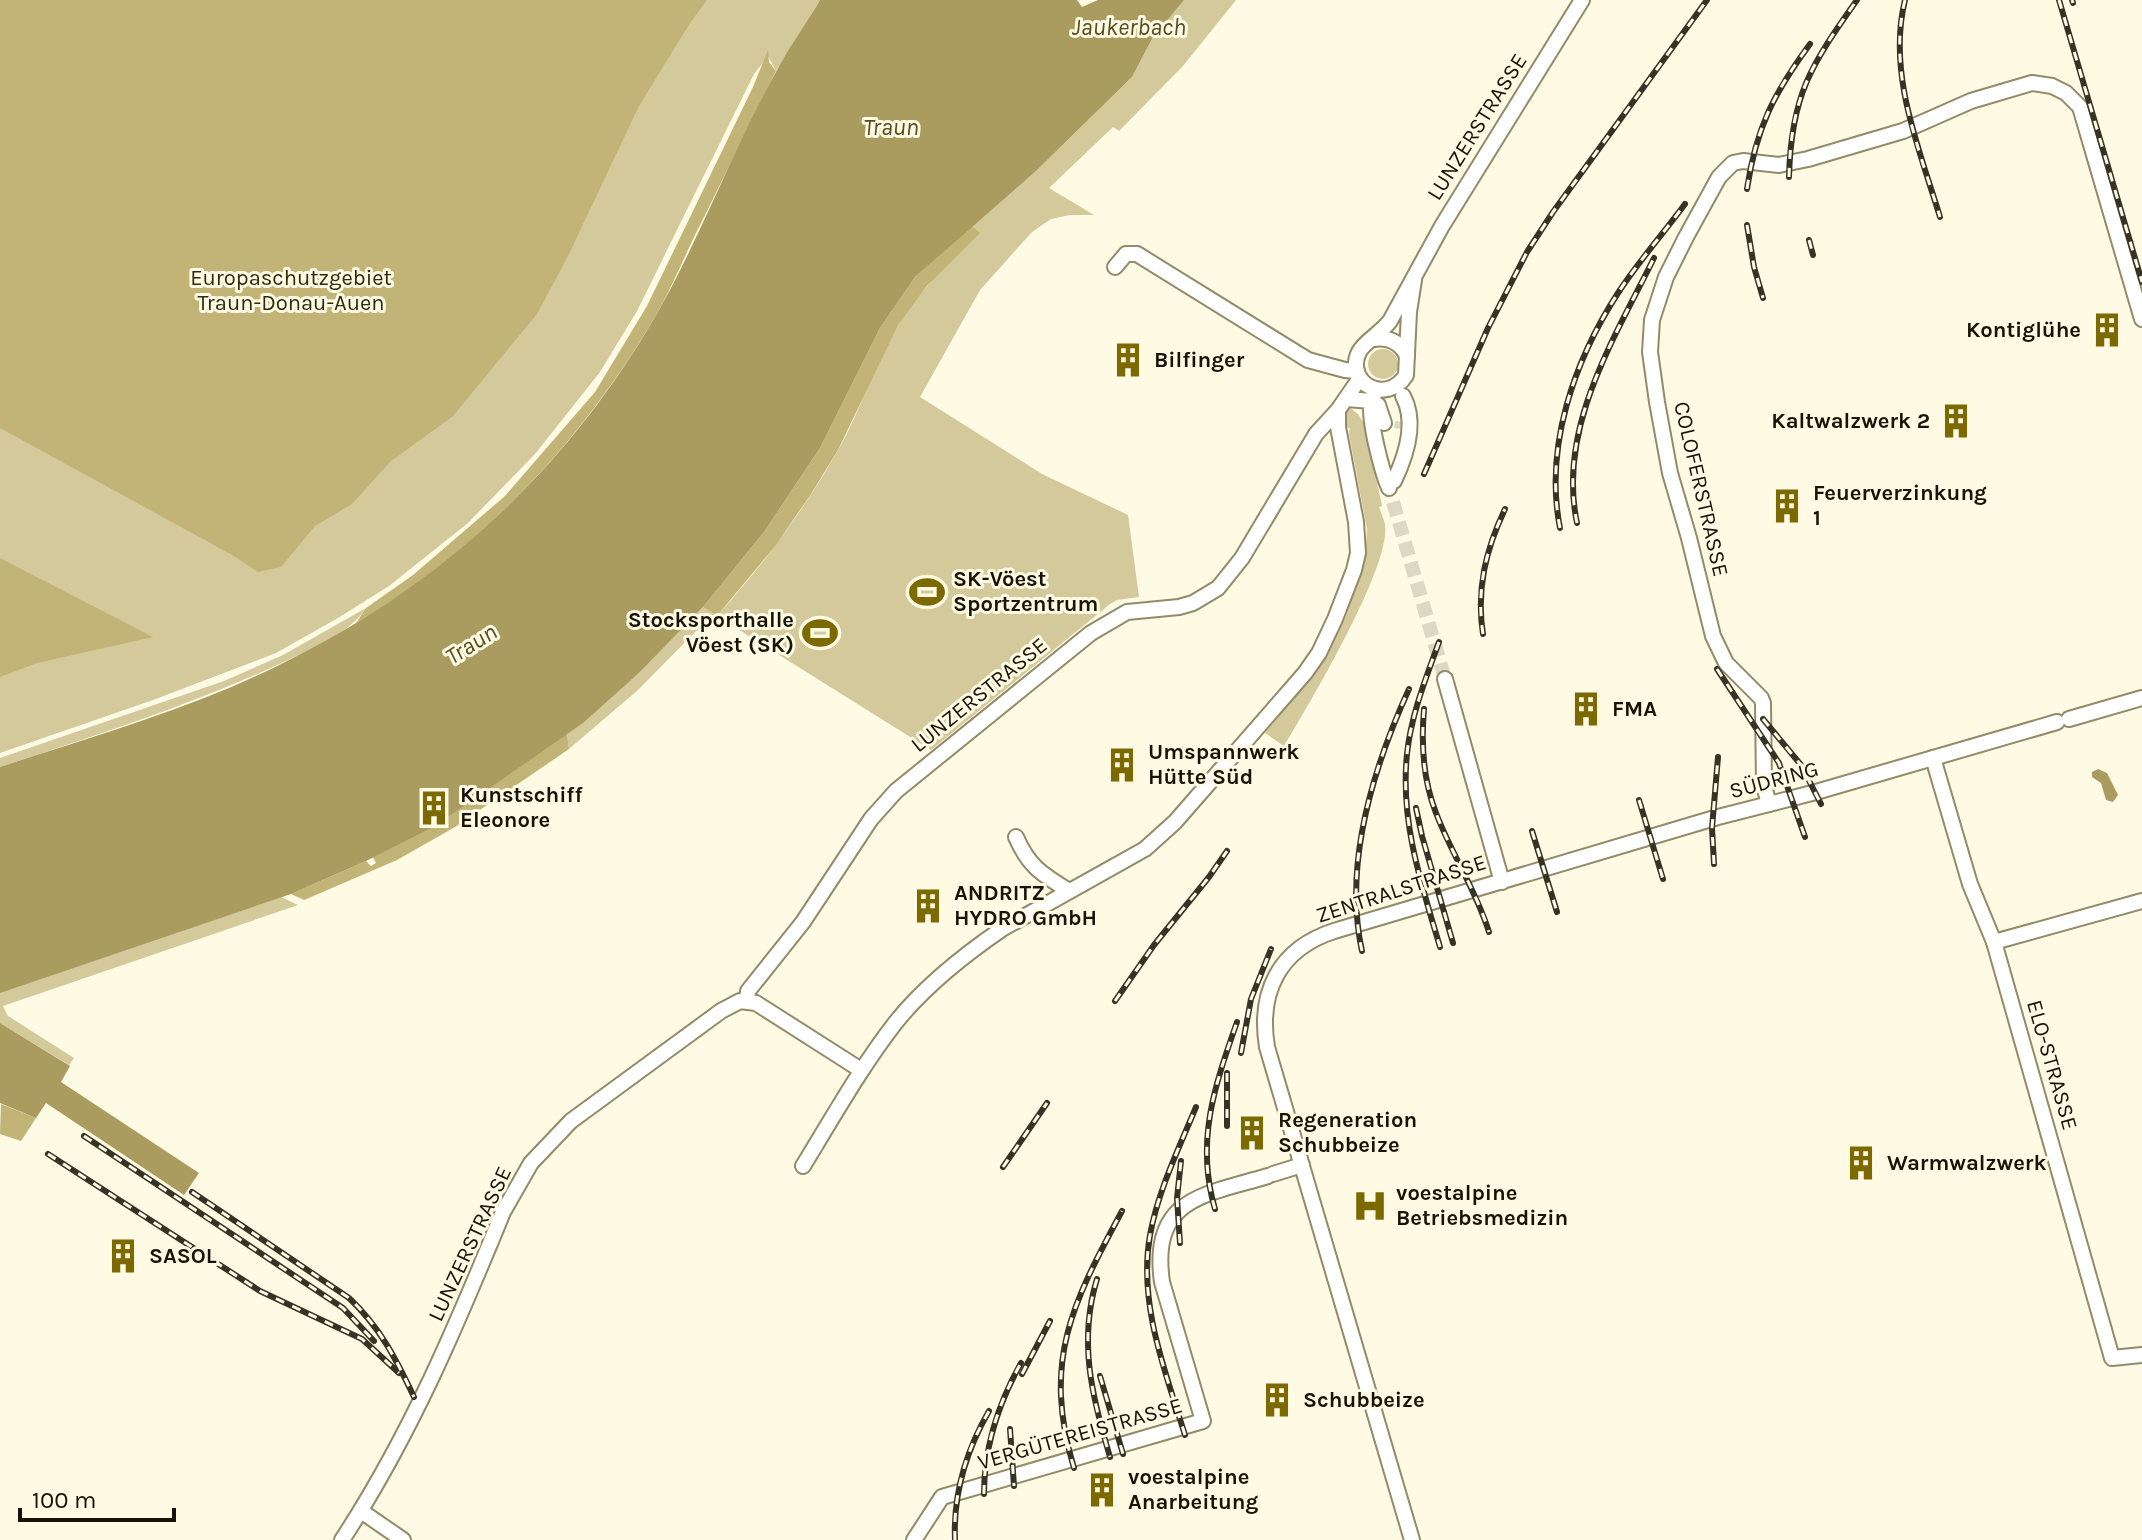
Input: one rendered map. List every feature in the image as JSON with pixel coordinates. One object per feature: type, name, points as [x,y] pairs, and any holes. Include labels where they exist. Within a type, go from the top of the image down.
[{"type":"street","name":"LUNZERSTRASSE","points":[[342,1540],[430,1385],[503,1212],[531,1163],[571,1121],[721,1011],[740,1001],[747,1001],[748,991],[803,922],[886,801],[1091,633],[1114,618],[1138,610],[1165,609],[1193,603],[1218,588],[1242,558],[1316,434],[1357,385],[1364,346],[1390,321],[1442,226],[1582,0]]},
{"type":"street","name":"COLOFERSTRASSE","points":[[1769,804],[1764,786],[1763,703],[1726,663],[1713,636],[1670,473],[1650,352],[1657,300],[1686,237],[1719,177],[1733,163],[1743,161],[1779,165],[1800,161],[1903,131],[1971,101],[2032,83],[2052,86],[2066,93],[2080,107],[2142,319]]},
{"type":"street","points":[[1115,267],[1126,254],[1137,254],[1308,360],[1323,364],[1357,385],[1378,405],[1384,426],[1391,484]]},
{"type":"street","name":"LUNZERSTRASSE","points":[[1403,388],[1408,368],[1409,312],[1414,280]]},
{"type":"street","points":[[1374,339],[1397,343],[1407,356]]},
{"type":"street","points":[[1357,385],[1403,388]]},
{"type":"street","points":[[1357,385],[1369,411],[1381,468],[1391,484]]},
{"type":"street","points":[[803,1166],[861,1070],[898,1020],[949,969],[1002,929],[1145,849],[1175,822],[1305,673],[1319,653],[1346,592],[1358,553],[1356,522],[1338,427],[1357,385]]},
{"type":"street","points":[[1391,484],[1401,425],[1403,388]]},
{"type":"street","points":[[1391,484],[1407,444],[1409,409],[1403,388]]},
{"type":"street","name":"ZENTRALSTRASSE","points":[[1412,1540],[1264,1032],[1266,1002],[1283,964],[1300,947],[1327,934],[1502,882],[1445,679]]},
{"type":"street","name":"SÜDRING","points":[[1502,882],[2142,698]]},
{"type":"street","name":"ELO-STRASSE","points":[[1933,758],[1970,884],[1994,942],[2112,1358],[2142,1355]]},
{"type":"street","points":[[1016,837],[1025,859],[1069,891]]},
{"type":"street","points":[[1994,942],[2142,901]]},
{"type":"street","points":[[747,1001],[764,1006],[861,1070]]},
{"type":"street","name":"VERGÜTEREISTRASSE","points":[[914,1540],[942,1497],[1203,1421],[1162,1282],[1159,1262],[1166,1227],[1184,1205],[1199,1196],[1302,1165]]},
{"type":"street","points":[[361,1511],[403,1540]]},
{"type":"green space","name":"Europaschutzgebiet Traun-Donau-Auen","points":[[0,0],[820,0],[776,71],[768,56],[754,74],[637,311],[600,372],[535,454],[468,523],[389,586],[276,653],[0,753]]},
{"type":"green space","name":"Europaschutzgebiet Traun-Donau-Auen","points":[[0,0],[707,0],[639,106],[537,314],[453,416],[390,462],[352,504],[315,526],[281,567],[258,572],[0,428]]},
{"type":"green space","name":"SK-Vöest Sportzentrum","points":[[1184,0],[1236,0],[1183,66],[1119,131],[1113,127],[1049,188],[1094,215],[1051,219],[1032,232],[980,290],[920,397],[1042,474],[1128,515],[1139,597],[1110,604],[931,750],[717,616],[766,557],[824,474],[898,325],[946,265],[979,233],[972,226],[1037,170],[1132,77],[1152,39]]},
{"type":"green space","points":[[768,50],[769,62],[776,71],[660,307],[595,407],[525,489],[486,526],[402,594],[356,623],[366,608],[413,575],[505,496],[595,392],[647,306]]},
{"type":"green space","points":[[972,226],[980,233],[926,287],[898,325],[838,450],[776,545],[717,616],[703,607],[764,532],[820,448],[880,328],[915,277]]},
{"type":"green space","points":[[1383,349],[1394,353],[1398,364],[1394,375],[1383,379],[1372,375],[1368,364],[1372,353]]},
{"type":"green space","points":[[1349,407],[1365,425],[1385,525],[1383,545],[1375,572],[1346,636],[1284,746],[1265,733],[1324,660],[1346,616],[1365,561],[1367,529],[1350,428],[1344,427],[1344,415]]},
{"type":"green space","points":[[0,558],[153,637],[37,663],[0,677]]},
{"type":"green space","points":[[703,607],[717,616],[708,619],[638,690],[569,749],[567,733],[641,671]]},
{"type":"green space","points":[[366,608],[350,625],[330,639],[251,677],[145,718],[0,767],[0,758],[224,681],[283,655]]},
{"type":"green space","points":[[567,733],[569,749],[455,827],[397,860],[304,900],[291,894],[366,861],[371,866],[376,863],[373,857],[434,827]]},
{"type":"green space","points":[[281,897],[298,905],[3,1006],[8,1016],[74,1058],[69,1065],[0,1023],[0,993],[4,991]]},
{"type":"green space","points":[[1,1104],[36,1118],[21,1141],[0,1134]]},
{"type":"water","name":"Traun","points":[[820,0],[1077,0],[1082,7],[1098,0],[1184,0],[1152,39],[1132,77],[1037,170],[915,277],[880,328],[820,448],[764,532],[703,607],[641,671],[583,723],[434,827],[366,861],[291,894],[0,993],[0,767],[173,710],[296,657],[418,582],[473,538],[525,489],[572,437],[655,317],[687,257],[760,102]]},
{"type":"water","points":[[2098,769],[2107,773],[2118,795],[2113,802],[2106,800],[2101,783],[2092,777],[2092,772]]},
{"type":"water","points":[[0,1023],[70,1066],[61,1082],[199,1173],[184,1195],[46,1103],[36,1118],[0,1103]]},
{"type":"tunnel","points":[[1401,429],[1402,422]]},
{"type":"tunnel","points":[[1393,502],[1445,679]]},
{"type":"railway","points":[[1424,474],[1488,328],[1527,252],[1707,0]]},
{"type":"railway","points":[[1789,177],[1794,124],[1806,82],[1857,0]]},
{"type":"railway","points":[[1905,0],[1900,27],[1903,83],[1915,137],[1940,217]]},
{"type":"railway","points":[[2059,0],[2142,282]]},
{"type":"railway","points":[[1747,189],[1768,112],[1810,44]]},
{"type":"railway","points":[[1560,528],[1556,467],[1566,406],[1576,376],[1602,319],[1618,293],[1685,204]]},
{"type":"railway","points":[[1747,225],[1763,298]]},
{"type":"railway","points":[[1809,240],[1813,255]]},
{"type":"railway","points":[[1577,523],[1573,488],[1575,453],[1582,419],[1607,352],[1654,258]]},
{"type":"railway","points":[[1483,634],[1481,601],[1484,570],[1505,509]]},
{"type":"railway","points":[[1439,642],[1412,725],[1406,779],[1409,828],[1440,947]]},
{"type":"railway","points":[[1717,669],[1779,763],[1805,837]]},
{"type":"railway","points":[[1362,951],[1356,884],[1365,817],[1384,751],[1409,689]]},
{"type":"railway","points":[[1424,709],[1424,762],[1428,788],[1442,828],[1489,932]]},
{"type":"railway","points":[[1763,719],[1801,765],[1821,804]]},
{"type":"railway","points":[[1714,864],[1712,828],[1718,757]]},
{"type":"railway","points":[[1639,800],[1663,879]]},
{"type":"railway","points":[[1416,808],[1453,943]]},
{"type":"railway","points":[[1532,831],[1557,912]]},
{"type":"railway","points":[[1115,1001],[1227,851]]},
{"type":"railway","points":[[1241,1053],[1251,999],[1271,949]]},
{"type":"railway","points":[[1215,1209],[1209,1184],[1207,1137],[1215,1091],[1237,1022]]},
{"type":"railway","points":[[1227,1073],[1227,1126]]},
{"type":"railway","points":[[1003,1167],[1047,1103]]},
{"type":"railway","points":[[1185,1435],[1156,1336],[1147,1260],[1158,1202],[1196,1107]]},
{"type":"railway","points":[[84,1136],[343,1308],[374,1341]]},
{"type":"railway","points":[[48,1154],[260,1291],[362,1339],[399,1373]]},
{"type":"railway","points":[[1180,1243],[1177,1198],[1181,1161]]},
{"type":"railway","points":[[192,1192],[349,1298],[370,1320],[386,1344],[414,1397]]},
{"type":"railway","points":[[1074,1468],[1061,1396],[1067,1334],[1089,1275],[1122,1211]]},
{"type":"railway","points":[[1097,1279],[1091,1302],[1088,1347],[1093,1391],[1110,1457]]},
{"type":"railway","points":[[1022,1374],[1050,1321]]},
{"type":"railway","points":[[984,1494],[994,1426],[1021,1363]]},
{"type":"railway","points":[[1100,1376],[1123,1454]]},
{"type":"railway","points":[[955,1540],[956,1506],[963,1473],[989,1411]]},
{"type":"railway","points":[[1010,1429],[1014,1486]]},
{"type":"place","name":"Kontiglühe","points":[[2107,330]]},
{"type":"place","name":"Bilfinger","points":[[1128,360]]},
{"type":"place","name":"Kaltwalzwerk 2","points":[[1956,421]]},
{"type":"place","name":"Feuerverzinkung 1","points":[[1787,506]]},
{"type":"place","name":"SK-Vöest Sportzentrum","points":[[927,592]]},
{"type":"place","name":"Stocksporthalle Vöest (SK)","points":[[820,633]]},
{"type":"place","name":"FMA","points":[[1586,709]]},
{"type":"place","name":"Umspannwerk Hütte Süd","points":[[1122,765]]},
{"type":"place","name":"Kunstschiff Eleonore","points":[[434,808]]},
{"type":"place","name":"ANDRITZ HYDRO GmbH","points":[[928,906]]},
{"type":"place","name":"Regeneration Schubbeize","points":[[1252,1133]]},
{"type":"place","name":"Warmwalzwerk","points":[[1861,1163]]},
{"type":"place","name":"voestalpine Betriebsmedizin","points":[[1370,1206]]},
{"type":"place","name":"SASOL","points":[[123,1256]]},
{"type":"place","name":"Schubbeize","points":[[1277,1400]]},
{"type":"place","name":"voestalpine Anarbeitung","points":[[1102,1490]]},
{"type":"water label","name":"Jaukerbach","points":[[1129,27]]}]
